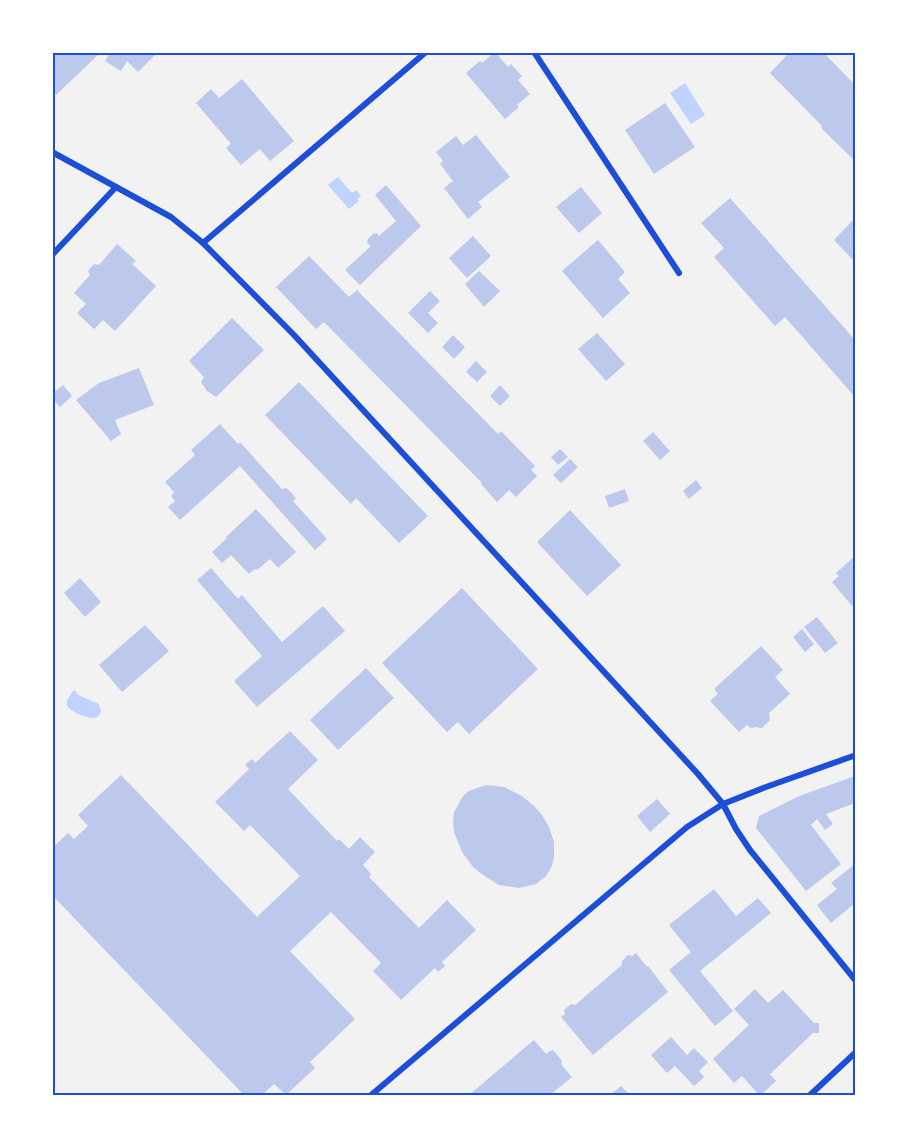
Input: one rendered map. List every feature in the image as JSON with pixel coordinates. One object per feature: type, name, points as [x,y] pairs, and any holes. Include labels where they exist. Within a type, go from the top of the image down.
[{"type":"street","points":[[204,243],[426,52]]},
{"type":"street","points":[[534,52],[680,273]]},
{"type":"street","points":[[52,152],[171,217],[204,243],[302,344],[698,774],[723,804],[750,850],[855,981]]},
{"type":"street","points":[[52,255],[116,187]]},
{"type":"street","points":[[370,1095],[687,827],[723,804],[855,755]]},
{"type":"street","points":[[809,1095],[855,1052]]},
{"type":"water","points":[[685,83],[705,115],[691,124],[670,93]]},
{"type":"water","points":[[338,177],[352,193],[356,190],[361,196],[357,199],[359,201],[349,209],[328,185]]},
{"type":"water","points":[[75,690],[78,695],[99,704],[101,712],[97,717],[84,716],[68,707],[67,700]]},
{"type":"building","points":[[52,52],[101,52],[56,95],[52,91]]},
{"type":"building","points":[[111,52],[158,52],[138,72],[127,61],[121,71],[105,61]]},
{"type":"building","points":[[495,52],[508,67],[511,64],[522,76],[518,80],[530,94],[505,119],[466,73]]},
{"type":"building","points":[[786,52],[823,52],[855,85],[854,160],[770,73],[788,54]]},
{"type":"building","points":[[242,79],[294,141],[270,161],[260,149],[241,165],[226,148],[231,144],[196,103],[211,89],[219,98]]},
{"type":"building","points":[[665,103],[695,147],[654,174],[625,130]]},
{"type":"building","points":[[476,135],[510,177],[478,202],[482,207],[468,219],[444,188],[453,181],[440,164],[443,161],[436,152],[456,136],[463,145]]},
{"type":"building","points":[[386,185],[421,226],[360,285],[345,270],[371,246],[367,243],[373,234],[377,233],[379,236],[396,221],[375,195]]},
{"type":"building","points":[[581,187],[602,213],[579,233],[556,207]]},
{"type":"building","points":[[730,198],[855,340],[855,397],[785,317],[775,326],[714,257],[724,248],[701,223]]},
{"type":"building","points":[[855,218],[855,262],[834,240]]},
{"type":"building","points":[[473,236],[491,256],[467,278],[449,258]]},
{"type":"building","points":[[598,240],[625,272],[618,279],[630,293],[603,318],[562,271]]},
{"type":"building","points":[[117,244],[136,261],[132,264],[156,286],[115,331],[103,320],[94,329],[77,313],[86,304],[74,293],[90,275],[88,271],[94,264],[99,265]]},
{"type":"building","points":[[309,256],[349,297],[357,290],[498,434],[501,431],[535,466],[531,470],[537,476],[516,497],[509,490],[497,502],[482,483],[324,322],[316,329],[276,287]]},
{"type":"building","points":[[479,271],[500,291],[484,307],[465,284]]},
{"type":"building","points":[[430,291],[440,301],[428,313],[438,323],[428,333],[408,313]]},
{"type":"building","points":[[232,318],[264,350],[216,397],[207,391],[201,382],[204,377],[189,361]]},
{"type":"building","points":[[597,333],[625,364],[606,381],[578,349]]},
{"type":"building","points":[[453,335],[465,347],[454,359],[442,347]]},
{"type":"building","points":[[476,361],[487,372],[477,382],[466,372]]},
{"type":"building","points":[[139,368],[154,405],[115,420],[121,434],[111,441],[76,400],[99,383]]},
{"type":"building","points":[[299,382],[428,516],[399,543],[356,498],[351,504],[265,415]]},
{"type":"building","points":[[63,385],[72,396],[60,407],[52,398],[52,394]]},
{"type":"building","points":[[500,385],[510,396],[500,406],[490,396]]},
{"type":"building","points":[[220,424],[238,444],[240,442],[282,489],[289,490],[296,498],[293,501],[327,539],[315,550],[240,466],[180,520],[168,507],[175,501],[171,496],[174,492],[165,482],[195,455],[191,450]]},
{"type":"building","points":[[653,432],[670,451],[660,460],[643,441]]},
{"type":"building","points":[[560,449],[568,457],[558,465],[551,457]]},
{"type":"building","points":[[570,459],[578,467],[561,483],[553,475]]},
{"type":"building","points":[[696,480],[702,488],[689,499],[683,491]]},
{"type":"building","points":[[625,489],[629,501],[609,508],[605,496]]},
{"type":"building","points":[[256,509],[296,552],[278,568],[270,559],[249,574],[231,555],[222,563],[212,552]]},
{"type":"building","points":[[570,510],[621,565],[587,596],[537,542]]},
{"type":"building","points":[[855,556],[855,603],[852,606],[832,582],[839,576],[836,573]]},
{"type":"building","points":[[211,568],[238,599],[242,595],[282,642],[323,606],[345,631],[257,707],[234,681],[262,656],[197,580]]},
{"type":"building","points":[[80,578],[101,602],[85,617],[64,593]]},
{"type":"building","points":[[462,588],[538,669],[469,734],[458,722],[447,732],[382,663]]},
{"type":"building","points":[[817,617],[838,643],[825,653],[804,627]]},
{"type":"building","points":[[145,625],[169,651],[122,692],[99,665]]},
{"type":"building","points":[[802,629],[814,644],[805,652],[793,637]]},
{"type":"building","points":[[761,646],[783,670],[775,677],[790,694],[769,713],[770,720],[762,728],[752,729],[747,725],[739,732],[710,701],[718,694],[714,689]]},
{"type":"building","points":[[366,668],[394,698],[338,750],[310,720]]},
{"type":"building","points":[[290,731],[318,760],[288,789],[337,841],[339,839],[349,849],[360,837],[375,852],[363,865],[371,874],[369,877],[419,928],[447,900],[476,930],[442,962],[445,966],[438,972],[435,968],[401,1000],[373,971],[381,963],[331,912],[290,951],[355,1019],[310,1062],[315,1068],[286,1095],[274,1084],[262,1095],[244,1095],[52,895],[52,848],[68,833],[74,839],[88,826],[78,815],[121,775],[257,917],[300,876],[250,825],[244,831],[215,802],[249,769],[245,765],[252,759],[255,763]]},
{"type":"building","points":[[855,776],[855,803],[826,814],[833,824],[825,830],[817,819],[811,825],[841,864],[806,891],[756,828],[759,816],[799,796]]},
{"type":"building","points":[[486,785],[504,787],[522,796],[542,815],[549,827],[554,842],[552,866],[546,876],[536,884],[519,888],[499,885],[473,867],[462,852],[454,832],[454,812],[463,796],[469,791]]},
{"type":"building","points":[[657,799],[670,814],[650,832],[637,816]]},
{"type":"building","points":[[855,864],[855,903],[831,923],[817,905],[837,889],[831,883]]},
{"type":"building","points":[[714,889],[736,916],[758,898],[771,913],[700,971],[733,1011],[715,1026],[669,970],[691,952],[669,925]]},
{"type":"building","points":[[636,953],[668,992],[593,1055],[561,1017],[565,1014],[564,1010],[571,1004],[575,1005],[622,965],[622,961],[628,955],[632,956]]},
{"type":"building","points":[[755,989],[768,1003],[783,990],[814,1023],[819,1023],[819,1033],[813,1033],[770,1074],[776,1081],[760,1096],[742,1076],[734,1083],[713,1059],[749,1025],[734,1009]]},
{"type":"building","points":[[671,1037],[687,1055],[694,1048],[708,1062],[699,1071],[704,1077],[694,1086],[675,1066],[667,1073],[651,1055]]},
{"type":"building","points":[[534,1040],[546,1054],[553,1050],[572,1077],[550,1095],[469,1095]]},
{"type":"building","points":[[621,1086],[630,1095],[610,1095]]}]
